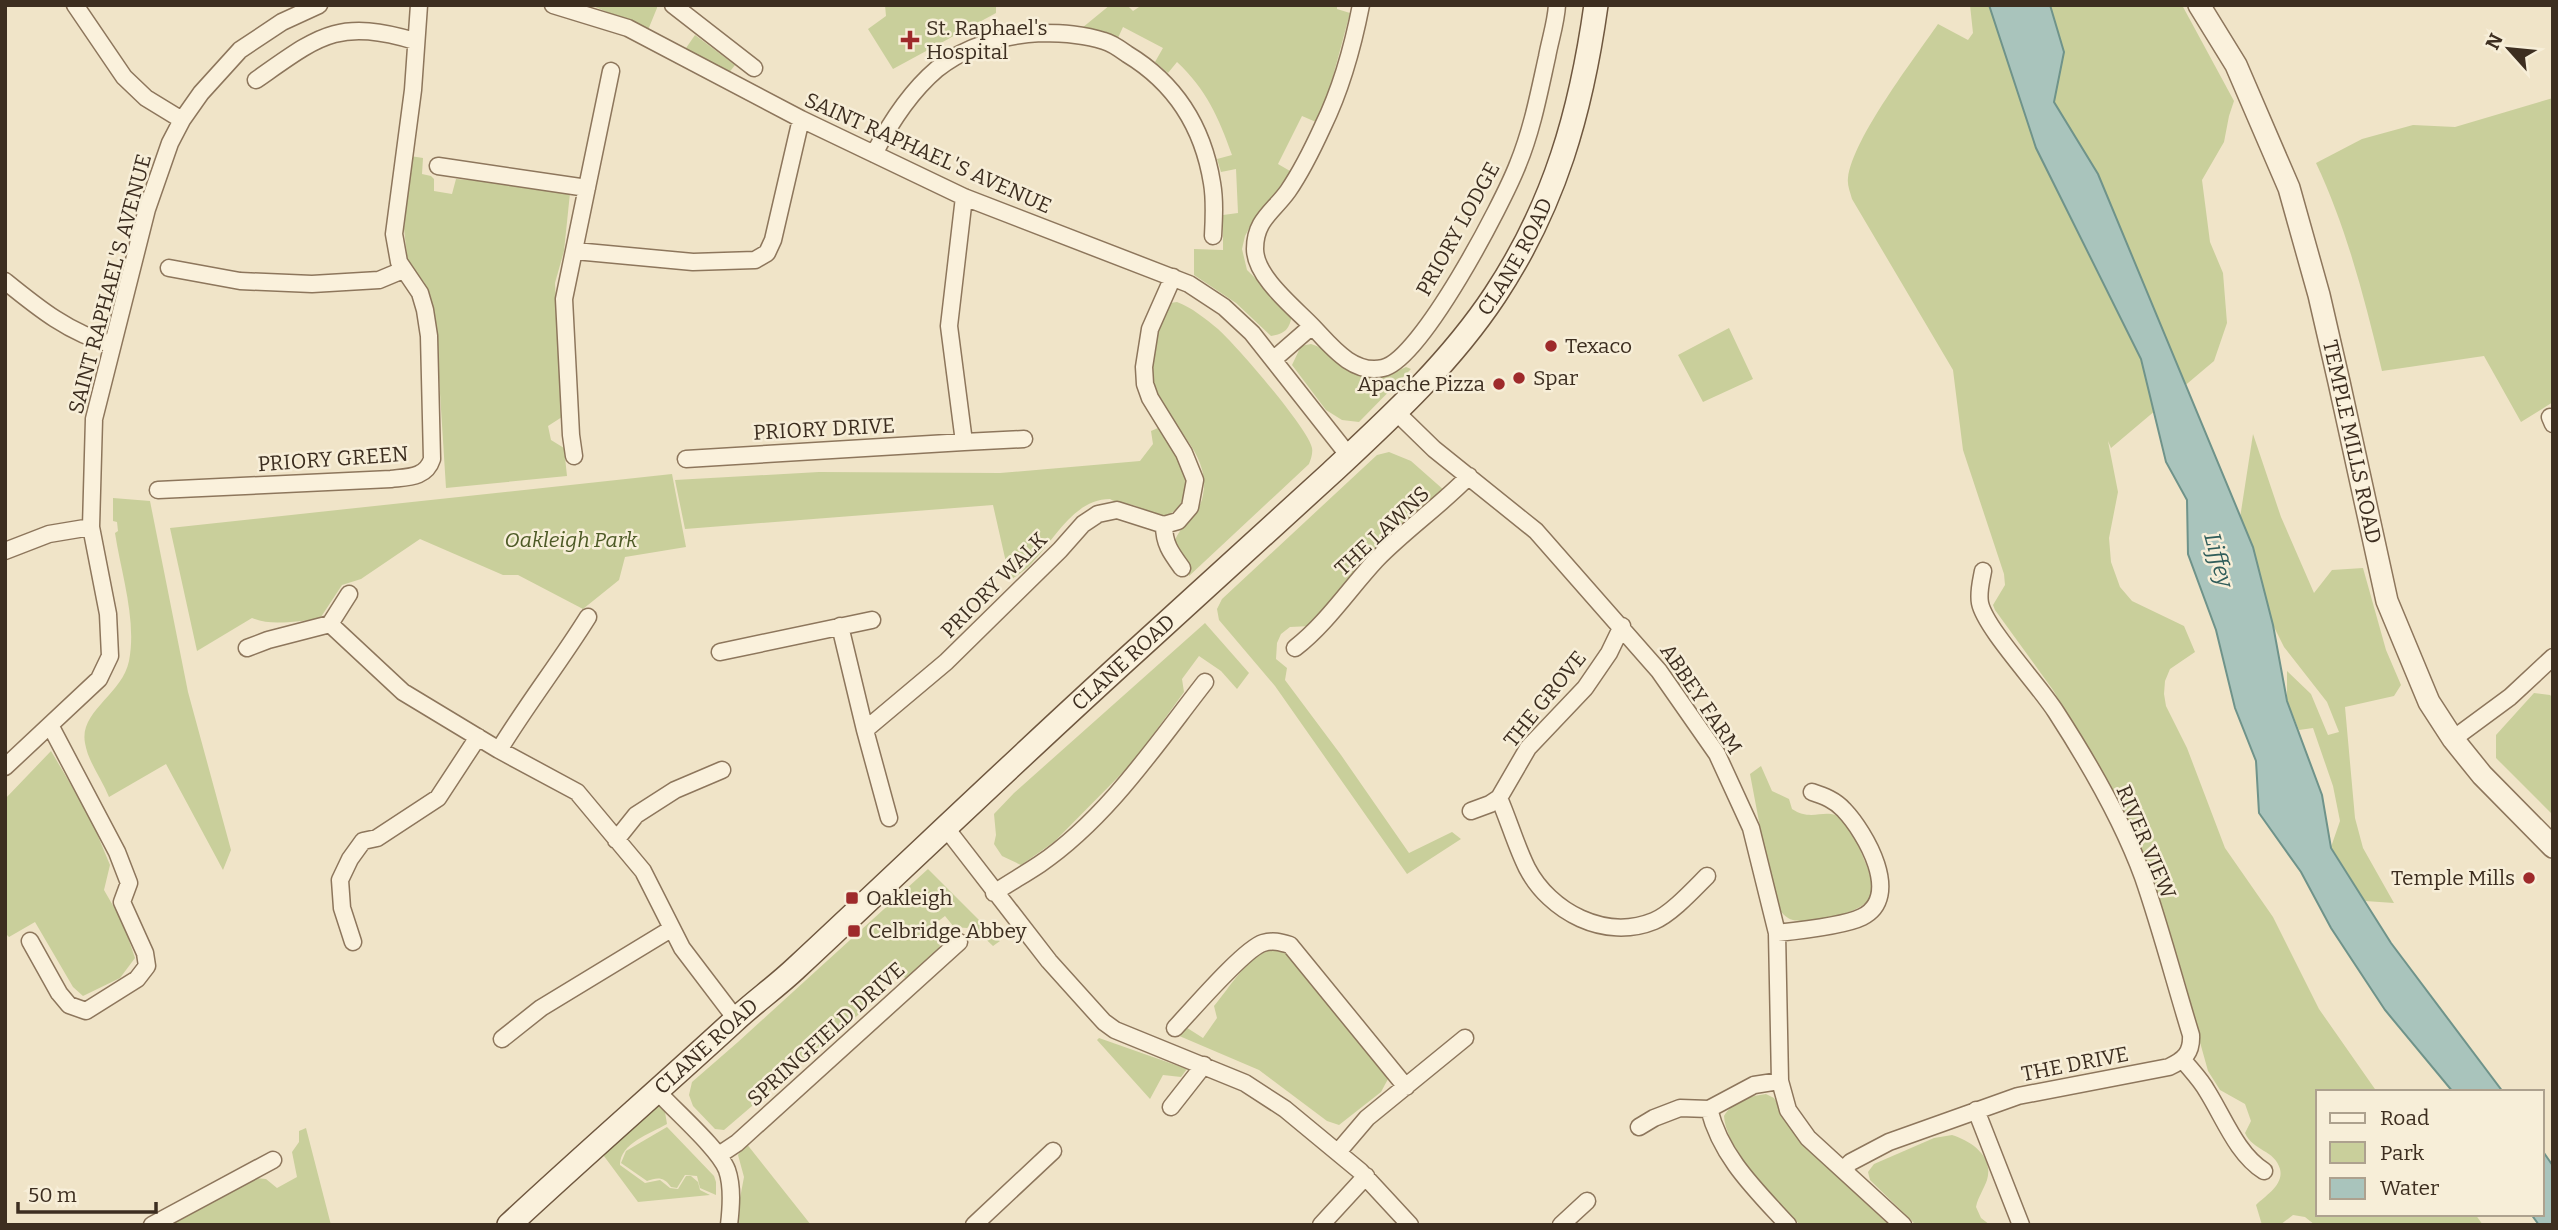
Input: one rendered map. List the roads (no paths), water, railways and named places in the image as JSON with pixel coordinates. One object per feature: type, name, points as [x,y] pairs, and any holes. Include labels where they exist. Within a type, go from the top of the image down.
[{"type":"main road","name":"CLANE ROAD","points":[[509,1225],[590,1149],[658,1093],[736,1019],[792,971],[1430,378],[1493,298],[1532,233],[1551,192],[1572,130],[1596,5]]},
{"type":"street","points":[[75,5],[124,77],[146,98],[182,120]]},
{"type":"street","name":"SAINT RAPHAEL'S AVENUE","points":[[5,767],[99,679],[110,656],[108,614],[91,527],[94,419],[111,344],[160,167],[182,120],[214,77],[240,50],[282,22],[319,5]]},
{"type":"street","name":"PRIORY GREEN","points":[[159,491],[418,476],[425,471],[432,459],[429,336],[420,293],[403,270],[396,252],[394,234],[413,90],[419,5]]},
{"type":"street","points":[[673,5],[754,68]]},
{"type":"street","name":"PRIORY LODGE","points":[[1361,5],[1343,74],[1323,127],[1287,192],[1271,208],[1257,230],[1255,251],[1260,272],[1312,326],[1341,356],[1355,366],[1369,369],[1383,369],[1398,360],[1413,344],[1476,249],[1518,166],[1544,72],[1557,5]]},
{"type":"street","name":"TEMPLE MILLS ROAD","points":[[2199,5],[2236,65],[2289,188],[2337,370],[2387,601],[2429,702],[2453,739],[2482,775],[2553,847]]},
{"type":"street","name":"SAINT RAPHAEL'S AVENUE","points":[[558,6],[628,28],[801,119],[964,197],[1189,284],[1224,307],[1252,333],[1349,456]]},
{"type":"street","points":[[256,80],[306,45],[336,33],[374,31],[415,41]]},
{"type":"street","points":[[874,154],[910,97],[938,69],[970,49],[990,41],[1027,34],[1084,35],[1107,41],[1144,64],[1174,92],[1197,132],[1207,162],[1214,205],[1213,236]]},
{"type":"street","points":[[574,456],[564,299],[611,71]]},
{"type":"street","points":[[575,251],[693,262],[755,260],[767,253],[773,240],[801,119]]},
{"type":"street","points":[[438,166],[587,188]]},
{"type":"street","points":[[964,197],[949,326],[964,442]]},
{"type":"street","points":[[169,268],[240,281],[302,284],[379,280],[403,270]]},
{"type":"street","points":[[1172,276],[1149,335],[1144,367],[1145,384],[1155,408],[1184,453],[1195,480],[1189,507],[1178,522],[1164,525],[1167,549],[1182,568]]},
{"type":"street","points":[[5,281],[83,336],[111,344]]},
{"type":"street","points":[[1274,359],[1312,326]]},
{"type":"street","name":"ABBEY FARM","points":[[1395,411],[1434,449],[1536,531],[1659,671],[1717,754],[1751,828],[1777,933],[1780,1081],[1788,1110],[1843,1170],[1903,1225]]},
{"type":"street","name":"PRIORY DRIVE","points":[[686,459],[1024,439]]},
{"type":"street","name":"THE LAWNS","points":[[1296,648],[1318,629],[1378,558],[1448,498],[1469,476]]},
{"type":"street","name":"PRIORY WALK","points":[[865,730],[946,662],[1083,524],[1098,514],[1117,510],[1164,525]]},
{"type":"street","points":[[5,551],[49,534],[91,527]]},
{"type":"street","name":"RIVER VIEW","points":[[1983,571],[1979,590],[1981,606],[1991,626],[2043,691],[2074,740],[2119,824],[2142,875],[2191,1035],[2192,1044],[2183,1060]]},
{"type":"street","points":[[247,648],[330,624],[349,594]]},
{"type":"street","points":[[499,750],[519,716],[563,657],[588,617]]},
{"type":"street","points":[[720,652],[872,620]]},
{"type":"street","points":[[330,624],[402,692],[499,750],[577,792],[643,871],[682,948],[736,1019]]},
{"type":"street","points":[[840,626],[889,818]]},
{"type":"street","name":"THE GROVE","points":[[1499,798],[1528,748],[1585,688],[1609,653],[1622,626]]},
{"type":"street","points":[[2453,739],[2547,673],[2553,656]]},
{"type":"street","points":[[994,893],[1040,864],[1088,824],[1143,763],[1205,682]]},
{"type":"street","points":[[30,941],[59,993],[69,1005],[86,1011],[137,979],[147,967],[145,953],[122,902],[129,883],[117,852],[50,725]]},
{"type":"street","points":[[354,942],[342,908],[340,880],[350,859],[363,841],[377,838],[438,798],[478,737]]},
{"type":"street","points":[[616,840],[636,815],[675,790],[722,770]]},
{"type":"street","points":[[1777,933],[1862,918],[1880,897],[1881,881],[1859,828],[1844,809],[1832,800],[1812,792]]},
{"type":"street","points":[[1471,811],[1499,798],[1528,869],[1551,901],[1600,925],[1628,928],[1656,920],[1707,876]]},
{"type":"street","points":[[946,828],[1049,961],[1104,1022],[1115,1030],[1245,1083],[1285,1109],[1366,1177],[1410,1225]]},
{"type":"street","points":[[502,1039],[541,1008],[671,929]]},
{"type":"street","points":[[1175,1028],[1246,954],[1260,944],[1275,940],[1290,945],[1406,1087]]},
{"type":"street","name":"SPRINGFIELD DRIVE","points":[[719,1155],[737,1143],[959,942]]},
{"type":"street","points":[[1338,1152],[1367,1118],[1465,1038]]},
{"type":"street","points":[[2183,1060],[2205,1087],[2244,1154],[2264,1171]]},
{"type":"street","name":"THE DRIVE","points":[[1843,1170],[1852,1162],[1889,1142],[2018,1096],[2169,1067],[2183,1060]]},
{"type":"street","points":[[1171,1107],[1205,1065]]},
{"type":"street","points":[[1639,1127],[1680,1108],[1709,1109],[1754,1085],[1780,1081]]},
{"type":"street","points":[[658,1093],[719,1155],[728,1172],[731,1205],[729,1225]]},
{"type":"street","points":[[1709,1109],[1714,1130],[1739,1171],[1788,1225]]},
{"type":"street","points":[[1976,1110],[2021,1225]]},
{"type":"street","points":[[974,1225],[1053,1150]]},
{"type":"street","points":[[152,1225],[273,1160]]},
{"type":"street","points":[[1321,1225],[1366,1177]]},
{"type":"street","points":[[1561,1225],[1587,1201]]},
{"type":"water","name":"Liffey","points":[[1989,5],[2050,5],[2064,52],[2054,102],[2098,174],[2253,547],[2273,625],[2287,701],[2322,795],[2331,848],[2391,943],[2501,1090],[2451,1090],[2385,1010],[2331,928],[2301,872],[2259,813],[2256,761],[2235,708],[2216,630],[2188,554],[2187,500],[2166,462],[2141,359],[2036,148]]},
{"type":"water","points":[[2544,1153],[2553,1166],[2553,1225],[2539,1225],[2532,1216],[2544,1216]]},
{"type":"place","name":"St. Raphael's Hospital","points":[[910,40]]},
{"type":"place","name":"Texaco","points":[[1551,346]]},
{"type":"place","name":"Spar","points":[[1519,378]]},
{"type":"place","name":"Apache Pizza","points":[[1499,384]]},
{"type":"place","name":"Temple Mills","points":[[2529,878]]},
{"type":"place","name":"Oakleigh","points":[[852,898]]},
{"type":"place","name":"Celbridge Abbey","points":[[854,931]]},
{"type":"park label","name":"Oakleigh Park","points":[[571,540]]}]
